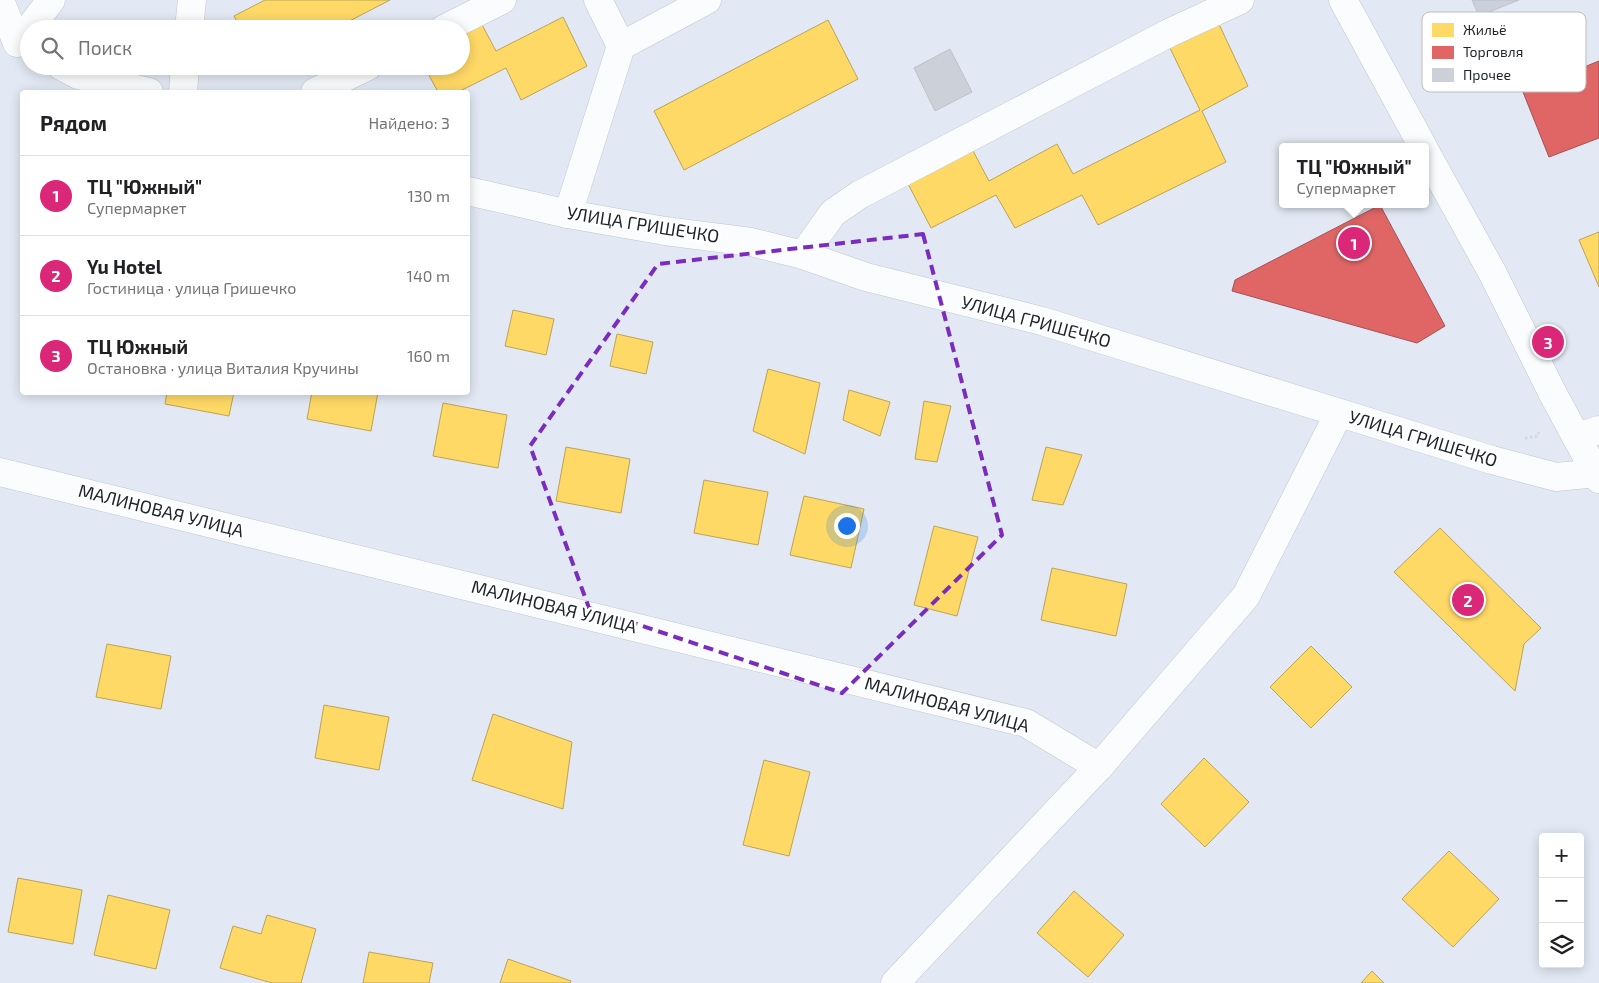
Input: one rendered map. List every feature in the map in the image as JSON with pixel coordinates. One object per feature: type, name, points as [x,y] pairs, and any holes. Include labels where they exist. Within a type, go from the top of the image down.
[{"type":"street","points":[[0,0],[20,36]]},
{"type":"street","points":[[35,20],[51,0]]},
{"type":"street","points":[[189,20],[192,0]]},
{"type":"street","points":[[462,20],[502,0]]},
{"type":"street","points":[[568,214],[621,46],[598,0]]},
{"type":"street","points":[[621,46],[707,0]]},
{"type":"street","points":[[804,255],[833,213],[859,195],[1169,33],[1240,0]]},
{"type":"street","points":[[1344,0],[1421,143]]},
{"type":"street","points":[[78,75],[141,90]]},
{"type":"street","points":[[183,90],[184,75]]},
{"type":"street","points":[[319,90],[350,75]]},
{"type":"street","points":[[1429,157],[1492,272],[1587,433],[1598,476]]},
{"type":"street","name":"УЛИЦА ГРИШЕЧКО","points":[[470,191],[568,214],[665,232],[751,242],[804,255],[866,277],[1042,321],[1492,460],[1556,477],[1598,476]]},
{"type":"street","points":[[896,983],[1099,767],[1246,596],[1339,413]]},
{"type":"street","name":"МАЛИНОВАЯ УЛИЦА","points":[[0,472],[1026,723],[1099,767]]},
{"type":"path","points":[[1521,439],[1538,436],[1540,427]]},
{"type":"highlighted area","points":[[923,234],[1002,535],[842,693],[589,608],[530,446],[658,264]]},
{"type":"building: Жильё","points":[[265,0],[390,0],[351,20],[236,20],[234,16]]},
{"type":"building: Жильё","points":[[563,17],[587,66],[521,100],[506,68],[462,90],[437,90],[429,75],[470,75],[470,26],[480,21],[496,51]]},
{"type":"building: Жильё","points":[[828,20],[858,79],[684,170],[654,111]]},
{"type":"building: Жильё","points":[[1218,22],[1248,86],[1202,111],[1226,162],[1098,225],[1082,195],[1015,228],[996,195],[931,228],[905,178],[971,147],[989,181],[1057,144],[1073,174],[1200,110],[1169,46]]},
{"type":"building: Жильё","points":[[1599,232],[1599,287],[1579,240]]},
{"type":"building: Жильё","points":[[513,310],[554,319],[546,355],[505,346]]},
{"type":"building: Жильё","points":[[617,334],[653,342],[646,374],[610,366]]},
{"type":"building: Жильё","points":[[768,369],[820,383],[805,454],[753,431]]},
{"type":"building: Жильё","points":[[849,390],[890,402],[880,436],[843,420]]},
{"type":"building: Жильё","points":[[166,395],[233,395],[229,416],[165,404]]},
{"type":"building: Жильё","points":[[311,395],[377,395],[371,431],[307,419]]},
{"type":"building: Жильё","points":[[924,401],[951,406],[937,462],[915,459]]},
{"type":"building: Жильё","points":[[443,403],[507,415],[498,468],[433,456]]},
{"type":"building: Жильё","points":[[566,447],[630,459],[621,513],[556,501]]},
{"type":"building: Жильё","points":[[1046,447],[1082,455],[1063,505],[1032,500]]},
{"type":"building: Жильё","points":[[704,480],[768,492],[758,545],[694,533]]},
{"type":"building: Жильё","points":[[804,496],[864,509],[851,568],[790,555]]},
{"type":"building: Жильё","points":[[934,526],[978,537],[957,616],[914,605]]},
{"type":"building: Жильё","points":[[1440,528],[1541,628],[1524,644],[1515,691],[1394,572]]},
{"type":"building: Жильё","points":[[1052,568],[1127,584],[1116,636],[1041,620]]},
{"type":"building: Жильё","points":[[107,644],[171,656],[161,709],[96,697]]},
{"type":"building: Жильё","points":[[1311,646],[1352,687],[1311,728],[1270,687]]},
{"type":"building: Жильё","points":[[324,705],[389,717],[379,770],[315,758]]},
{"type":"building: Жильё","points":[[493,714],[572,742],[563,809],[472,780]]},
{"type":"building: Жильё","points":[[1204,758],[1249,802],[1205,847],[1161,804]]},
{"type":"building: Жильё","points":[[764,760],[810,772],[789,856],[743,845]]},
{"type":"building: Жильё","points":[[1449,851],[1499,899],[1453,947],[1402,899]]},
{"type":"building: Жильё","points":[[18,878],[82,890],[73,944],[8,932]]},
{"type":"building: Жильё","points":[[1074,891],[1124,935],[1088,977],[1037,933]]},
{"type":"building: Жильё","points":[[108,895],[170,910],[156,969],[94,955]]},
{"type":"building: Жильё","points":[[267,915],[316,929],[301,983],[272,983],[220,968],[233,926],[261,934]]},
{"type":"building: Жильё","points":[[369,952],[433,963],[429,983],[363,983]]},
{"type":"building: Жильё","points":[[508,959],[571,981],[570,983],[500,983]]},
{"type":"building: Жильё","points":[[1372,971],[1384,983],[1361,983]]},
{"type":"building: Торговля","points":[[1599,61],[1599,138],[1549,157],[1523,92],[1586,92],[1586,66]]},
{"type":"building: Торговля","points":[[1374,208],[1382,208],[1445,326],[1417,343],[1232,291],[1235,280]]},
{"type":"building: Прочее","points":[[1472,0],[1519,0],[1489,12],[1477,12]]},
{"type":"building: Прочее","points":[[950,49],[972,92],[935,111],[914,68]]},
{"type":"place","name":"ТЦ \"Южный\"","points":[[1354,243]]},
{"type":"place","name":"ТЦ Южный","points":[[1548,342]]},
{"type":"place","name":"Yu Hotel","points":[[1468,600]]}]
